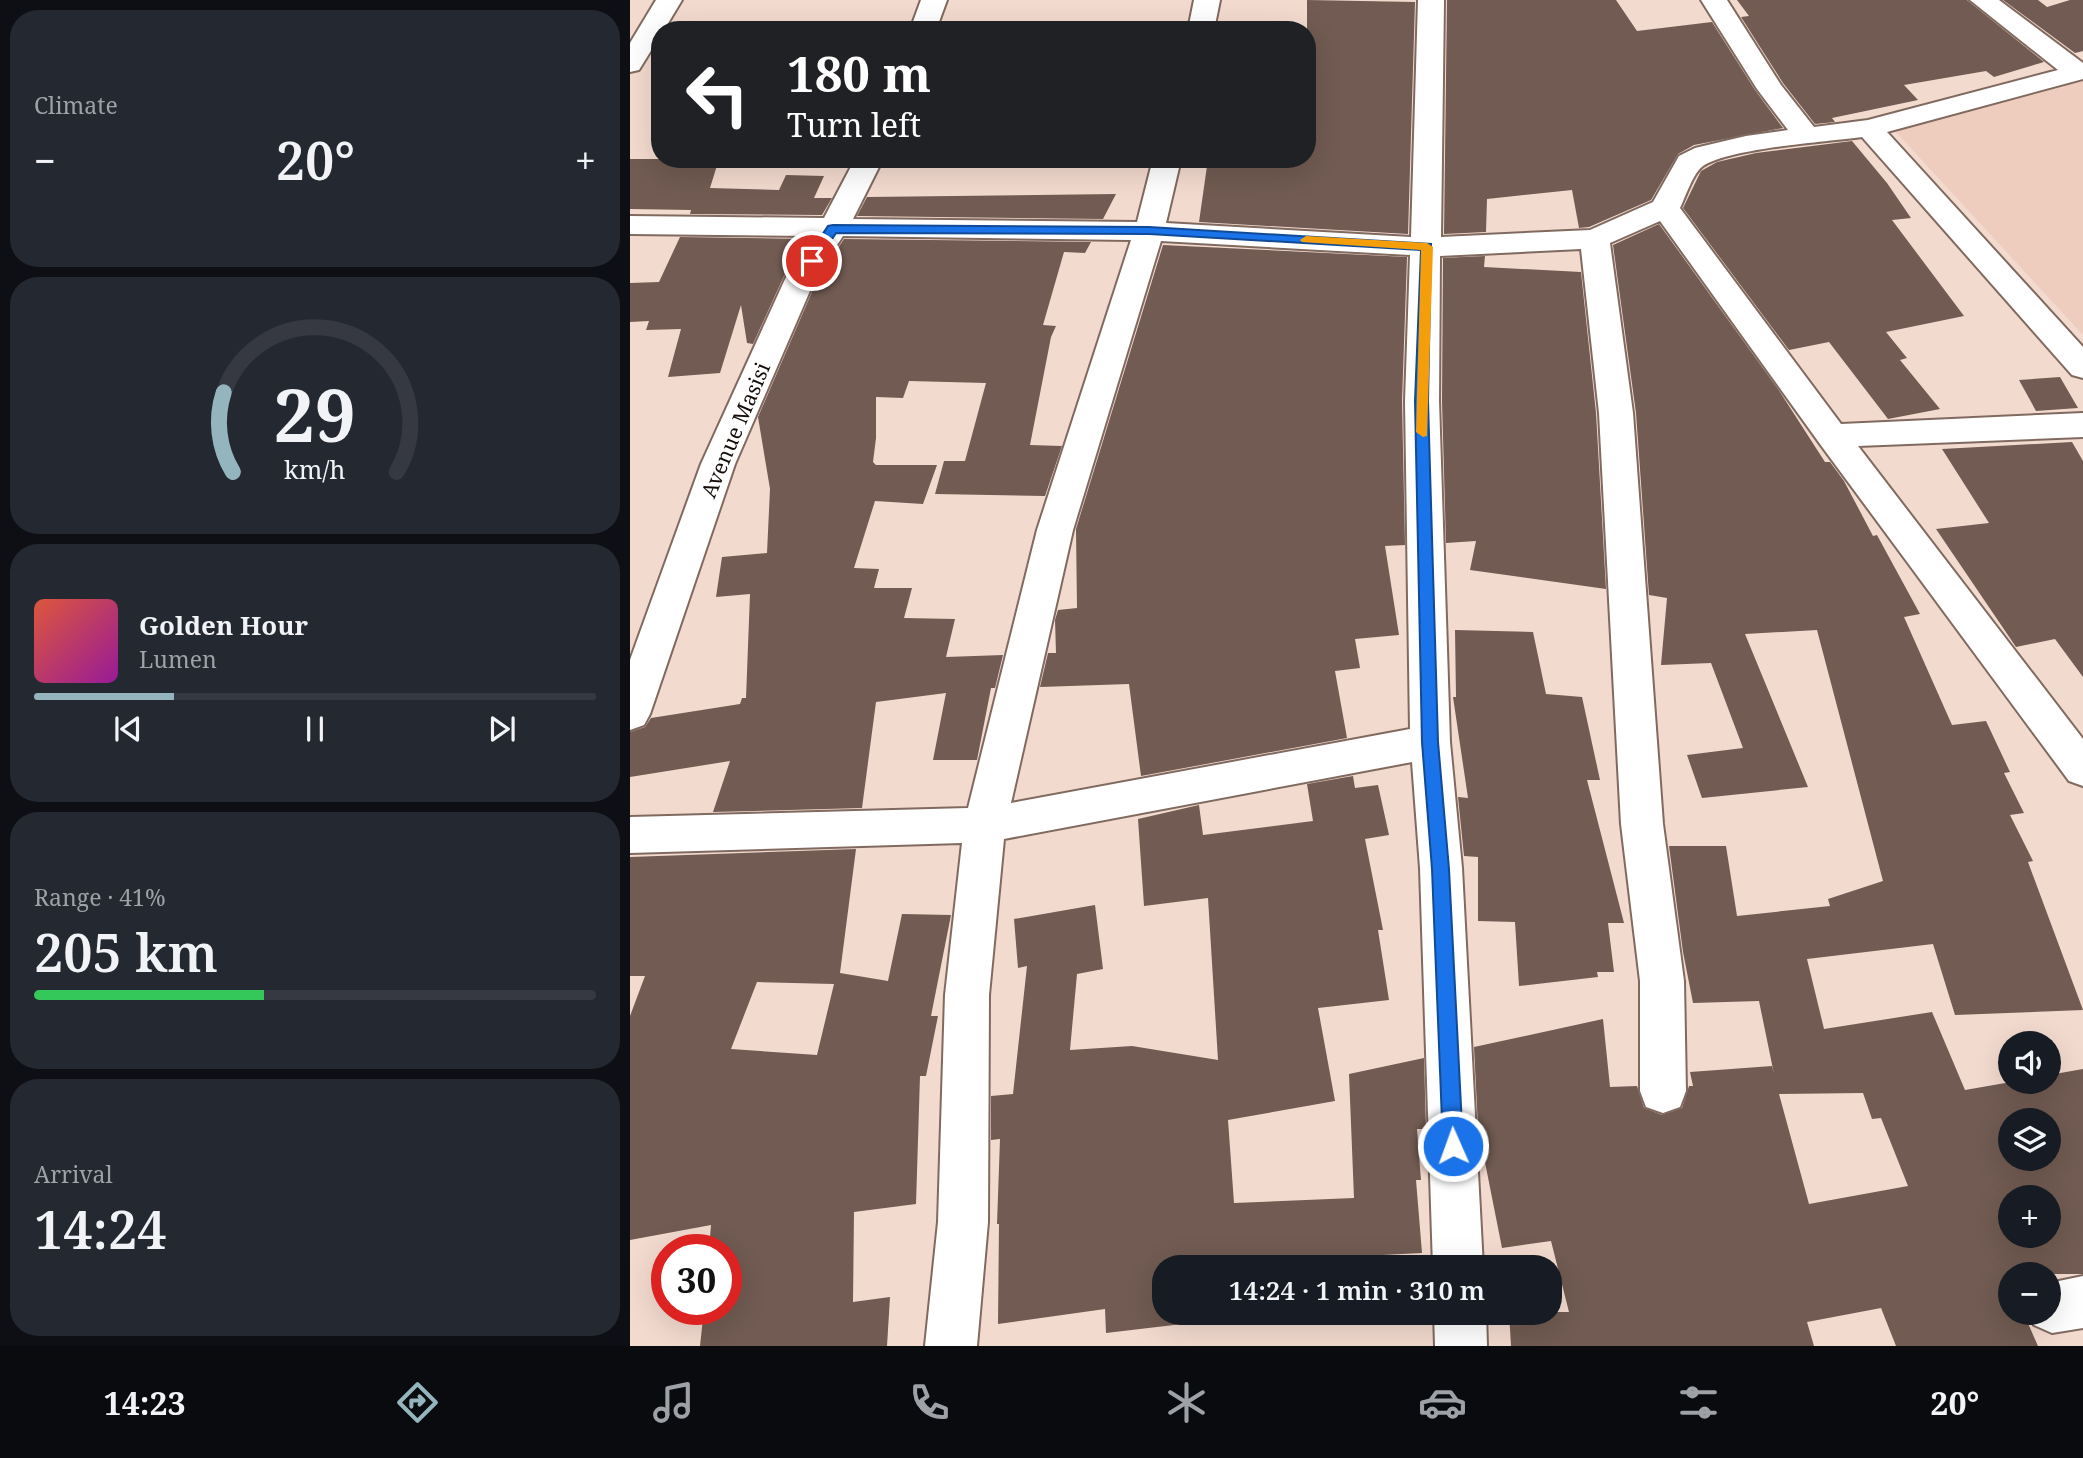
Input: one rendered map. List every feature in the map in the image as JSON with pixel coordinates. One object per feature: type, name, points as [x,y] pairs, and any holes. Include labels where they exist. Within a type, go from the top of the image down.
[{"type":"main road","points":[[656,21],[669,0]]},
{"type":"main road","points":[[926,21],[934,0]]},
{"type":"main road","points":[[1203,21],[1207,0]]},
{"type":"main road","points":[[1431,0],[1422,401],[1430,742],[1440,869],[1457,1255]]},
{"type":"main road","points":[[1714,0],[1757,70],[1806,135]]},
{"type":"main road","points":[[1983,0],[2080,71]]},
{"type":"main road","points":[[630,64],[651,30]]},
{"type":"main road","points":[[630,225],[1149,231],[1427,247],[1595,239],[1665,208],[1689,162],[1705,154],[1746,144],[1869,128],[2080,71]]},
{"type":"main road","points":[[1869,128],[2083,367]]},
{"type":"main road","name":"Avenue Masisi","points":[[630,714],[718,464],[801,277],[833,229],[864,168]]},
{"type":"main road","points":[[951,1346],[963,1222],[967,995],[985,825],[1055,530],[1149,231],[1165,168]]},
{"type":"main road","points":[[1665,208],[1832,436],[2083,769]]},
{"type":"main road","points":[[1595,239],[1616,413],[1642,824],[1662,981],[1663,1091]]},
{"type":"main road","points":[[1832,436],[2083,425]]},
{"type":"main road","points":[[630,835],[985,825],[1430,742]]},
{"type":"main road","points":[[1460,1325],[1461,1346]]},
{"type":"shaded area","points":[[2083,81],[2083,335],[1895,131]]},
{"type":"building","points":[[1307,0],[1415,2],[1408,234],[1199,222],[1207,168],[1316,168],[1316,21],[1307,21]]},
{"type":"building","points":[[1447,0],[1616,0],[1637,31],[1712,22],[1755,90],[1783,128],[1694,145],[1678,154],[1651,200],[1589,227],[1579,228],[1572,190],[1487,199],[1486,232],[1444,234]]},
{"type":"building","points":[[1737,0],[1967,0],[2044,62],[1994,77],[1986,71],[1904,85],[1918,100],[1832,118],[1835,122],[1815,124],[1783,83],[1741,17],[1749,16]]},
{"type":"building","points":[[2003,0],[2038,0],[2047,7],[2070,0],[2083,0],[2083,51],[2075,53]]},
{"type":"building","points":[[1852,141],[1887,183],[1911,218],[1892,220],[1964,316],[1886,332],[1907,358],[1900,360],[1940,409],[1888,419],[1829,342],[1789,350],[1683,208],[1701,171],[1717,162],[1756,153]]},
{"type":"building","points":[[630,159],[651,159],[651,168],[716,168],[710,188],[779,190],[786,175],[824,176],[814,198],[832,198],[822,215],[690,214],[691,210],[630,209]]},
{"type":"building","points":[[1116,194],[1103,219],[857,216],[867,197]]},
{"type":"building","points":[[1659,224],[1778,389],[1825,462],[1830,462],[1844,481],[1873,536],[1877,535],[1920,614],[1904,617],[1952,725],[1986,721],[2010,772],[2004,773],[2024,813],[2010,815],[2033,861],[2028,862],[2083,1010],[1955,1015],[1933,944],[1807,959],[1824,1029],[1932,1012],[1965,1090],[1998,1084],[1998,1094],[2061,1094],[2061,1073],[2083,1069],[2083,1274],[2061,1274],[2061,1262],[1998,1262],[1998,1325],[2029,1325],[2038,1346],[1896,1346],[1881,1308],[1807,1322],[1814,1346],[1511,1346],[1510,1325],[1562,1325],[1562,1312],[1569,1312],[1562,1284],[1562,1255],[1555,1255],[1551,1241],[1502,1248],[1478,1127],[1474,1047],[1603,1019],[1610,1087],[1637,1086],[1644,1108],[1662,1115],[1682,1108],[1689,1086],[1693,1086],[1690,1072],[1772,1066],[1774,1074],[1759,1001],[1693,1003],[1683,952],[1669,846],[1726,846],[1737,916],[1830,906],[1828,899],[1883,881],[1817,630],[1745,634],[1808,787],[1702,798],[1687,755],[1743,748],[1711,663],[1661,665],[1667,598],[1649,595],[1636,413],[1613,245]],"holes":[[[1863,1093],[1872,1119],[1881,1118],[1908,1186],[1809,1204],[1779,1094]]]},
{"type":"building","points":[[680,237],[808,239],[784,276],[753,344],[747,343],[741,305],[720,373],[668,377],[681,329],[646,330],[649,321],[630,322],[630,283],[659,282]]},
{"type":"building","points":[[844,239],[1091,242],[1085,253],[1064,252],[1043,325],[1056,326],[1051,337],[1030,445],[1062,446],[1045,496],[935,494],[944,461],[965,461],[986,383],[909,381],[903,398],[876,397],[873,462],[876,465],[937,465],[923,504],[875,501],[854,568],[879,569],[874,588],[912,588],[904,618],[955,619],[946,657],[1003,655],[995,688],[991,688],[977,760],[933,760],[946,693],[876,702],[862,808],[713,812],[730,761],[630,777],[630,732],[645,727],[651,718],[740,704],[742,698],[746,698],[750,594],[716,597],[722,557],[767,553],[770,489],[758,417],[818,278]]},
{"type":"building","points":[[1163,245],[1407,257],[1402,401],[1405,545],[1385,546],[1399,635],[1355,639],[1360,668],[1335,671],[1347,738],[1141,776],[1129,684],[1040,687],[1048,653],[1056,653],[1055,620],[1058,610],[1077,608],[1076,529]]},
{"type":"building","points":[[1485,256],[1484,267],[1581,272],[1596,413],[1606,589],[1470,570],[1476,541],[1446,543],[1442,401],[1443,258]]},
{"type":"building","points":[[2060,377],[2078,408],[2036,411],[2019,380]]},
{"type":"building","points":[[2072,442],[2083,461],[2083,677],[2055,639],[2016,647],[1936,529],[1989,523],[1942,449]]},
{"type":"building","points":[[1455,630],[1533,632],[1546,694],[1582,697],[1600,780],[1587,780],[1624,923],[1608,923],[1614,972],[1597,972],[1598,977],[1519,986],[1515,922],[1478,921],[1478,857],[1464,856],[1458,797],[1468,798],[1453,697],[1456,697]]},
{"type":"building","points":[[1353,776],[1355,788],[1378,785],[1389,835],[1365,839],[1383,930],[1378,930],[1389,1000],[1318,1008],[1335,1101],[1228,1120],[1234,1203],[1354,1198],[1349,1074],[1424,1058],[1426,1129],[1417,1129],[1421,1180],[1416,1180],[1422,1253],[1152,1255],[1152,1325],[1174,1325],[1106,1333],[1105,1309],[998,1324],[1000,1139],[991,1140],[991,1096],[1013,1094],[1027,966],[1018,968],[1014,919],[1095,905],[1103,969],[1077,974],[1070,1050],[1132,1046],[1218,1060],[1208,898],[1144,906],[1138,819],[1199,805],[1203,835],[1313,821],[1307,784]]},
{"type":"building","points":[[856,849],[840,973],[888,981],[902,914],[951,915],[931,1016],[938,1016],[926,1076],[920,1076],[916,1204],[854,1212],[853,1302],[890,1297],[887,1346],[700,1346],[702,1325],[742,1325],[742,1234],[710,1234],[711,1225],[630,1240],[630,1016],[645,976],[630,976],[630,857]],"holes":[[[757,982],[834,984],[817,1055],[731,1049]]]},
{"type":"slow traffic","points":[[1306,240],[1427,247],[1423,432]]},
{"type":"route","points":[[812,261],[833,229],[1149,231],[1427,247],[1422,401],[1430,742],[1440,869],[1453,1146]]}]
